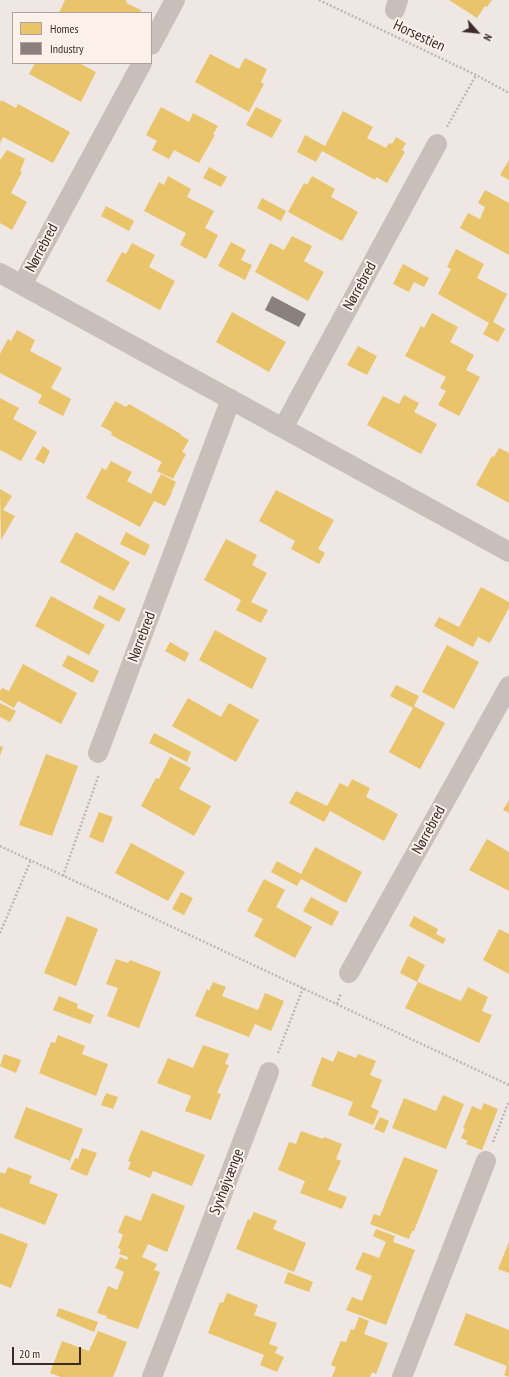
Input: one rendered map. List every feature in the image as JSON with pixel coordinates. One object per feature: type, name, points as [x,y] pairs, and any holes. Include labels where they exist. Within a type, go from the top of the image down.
[{"type":"street","points":[[152,43],[175,0]]},
{"type":"street","name":"Nørrebred","points":[[22,285],[141,64]]},
{"type":"street","name":"Nørrebred","points":[[283,428],[437,144]]},
{"type":"street","name":"Nørrebred","points":[[0,273],[509,552]]},
{"type":"street","name":"Nørrebred","points":[[98,753],[231,399]]},
{"type":"street","name":"Nørrebred","points":[[349,973],[509,686]]},
{"type":"street","name":"Syvhøjvænge","points":[[152,1377],[269,1072]]},
{"type":"street","points":[[402,1377],[486,1161]]},
{"type":"path","name":"Horsestien","points":[[319,0],[476,75],[509,93]]},
{"type":"path","points":[[437,144],[476,75]]},
{"type":"path","points":[[64,876],[102,765],[98,753]]},
{"type":"path","points":[[0,846],[509,1085]]},
{"type":"path","points":[[0,933],[31,860]]},
{"type":"path","points":[[269,1072],[303,988]]},
{"type":"path","points":[[486,1161],[509,1101]]},
{"type":"building: Homes","points":[[65,0],[125,0],[127,1],[126,3],[141,10],[140,12],[59,12]]},
{"type":"building: Homes","points":[[449,0],[492,0],[487,7],[485,6],[477,18]]},
{"type":"building: Homes","points":[[210,54],[239,69],[245,58],[267,69],[261,82],[264,84],[249,112],[195,82]]},
{"type":"building: Homes","points":[[34,64],[81,64],[96,72],[81,102],[29,74]]},
{"type":"building: Homes","points":[[1,100],[16,108],[18,104],[70,132],[53,163],[3,137],[0,143]]},
{"type":"building: Homes","points":[[161,107],[189,122],[193,113],[218,126],[213,134],[215,135],[199,163],[174,150],[169,159],[152,150],[157,141],[146,135]]},
{"type":"building: Homes","points":[[256,107],[282,120],[272,138],[246,125]]},
{"type":"building: Homes","points":[[343,111],[373,127],[367,138],[386,148],[389,143],[392,144],[396,137],[406,143],[402,150],[405,152],[387,183],[376,177],[375,180],[322,151],[316,162],[297,152],[305,135],[325,146]]},
{"type":"building: Homes","points":[[7,150],[25,159],[20,171],[22,172],[11,193],[27,202],[12,230],[0,223],[0,160]]},
{"type":"building: Homes","points":[[509,160],[509,180],[500,175]]},
{"type":"building: Homes","points":[[209,167],[227,177],[221,187],[203,178]]},
{"type":"building: Homes","points":[[168,176],[191,189],[187,197],[214,211],[205,228],[218,235],[206,259],[180,245],[186,233],[144,211],[159,182],[164,185]]},
{"type":"building: Homes","points":[[312,176],[335,189],[331,197],[358,212],[342,241],[288,212],[304,183],[307,185]]},
{"type":"building: Homes","points":[[485,190],[509,203],[509,255],[460,228],[468,213],[480,219],[485,207],[478,203]]},
{"type":"building: Homes","points":[[262,198],[286,211],[281,221],[257,208]]},
{"type":"building: Homes","points":[[106,206],[134,221],[129,231],[101,216]]},
{"type":"building: Homes","points":[[292,236],[312,246],[304,261],[324,272],[308,301],[255,272],[270,243],[284,250]]},
{"type":"building: Homes","points":[[231,242],[246,250],[241,260],[252,265],[245,280],[218,266]]},
{"type":"building: Homes","points":[[132,243],[155,255],[149,267],[175,281],[160,310],[106,281],[122,252],[126,254]]},
{"type":"building: Homes","points":[[456,249],[484,264],[477,278],[507,294],[493,322],[505,329],[498,342],[483,334],[489,323],[438,294],[451,269],[447,267]]},
{"type":"building: Homes","points":[[403,264],[429,278],[424,287],[414,282],[409,292],[393,284]]},
{"type":"building: Homes","points":[[232,312],[286,342],[269,372],[216,342]]},
{"type":"building: Homes","points":[[432,313],[458,327],[450,342],[474,355],[466,370],[480,377],[459,416],[438,405],[446,391],[440,388],[446,377],[405,356],[421,326],[424,328]]},
{"type":"building: Homes","points":[[17,330],[35,340],[30,351],[62,368],[51,388],[71,399],[63,416],[38,403],[42,395],[0,373],[0,354],[8,339],[11,341]]},
{"type":"building: Homes","points":[[358,346],[377,356],[367,375],[347,365]]},
{"type":"building: Homes","points":[[404,395],[419,403],[414,412],[437,424],[421,454],[367,425],[383,396],[399,404]]},
{"type":"building: Homes","points":[[0,398],[19,408],[13,419],[37,432],[21,461],[0,450]]},
{"type":"building: Homes","points":[[115,401],[126,407],[129,404],[189,440],[182,452],[186,454],[173,479],[157,471],[162,462],[111,435],[112,432],[101,426]]},
{"type":"building: Homes","points":[[43,446],[50,451],[44,464],[35,459]]},
{"type":"building: Homes","points":[[499,448],[509,453],[509,503],[476,485],[492,456],[494,457]]},
{"type":"building: Homes","points":[[111,461],[132,472],[127,481],[151,494],[161,474],[176,482],[165,506],[154,501],[140,527],[86,498],[102,468],[106,470]]},
{"type":"building: Homes","points":[[0,489],[12,496],[3,510],[15,516],[1,540]]},
{"type":"building: Homes","points":[[276,490],[334,520],[318,549],[325,553],[319,564],[291,549],[295,541],[259,521]]},
{"type":"building: Homes","points":[[76,532],[130,562],[114,591],[60,562]]},
{"type":"building: Homes","points":[[126,532],[150,545],[145,556],[120,544]]},
{"type":"building: Homes","points":[[226,539],[257,555],[252,565],[267,573],[251,602],[268,610],[261,623],[236,610],[241,600],[204,580]]},
{"type":"building: Homes","points":[[481,587],[509,602],[509,608],[490,643],[478,637],[473,647],[434,626],[439,617],[459,627]]},
{"type":"building: Homes","points":[[99,595],[126,609],[119,622],[93,608]]},
{"type":"building: Homes","points":[[51,596],[105,625],[89,655],[35,626]]},
{"type":"building: Homes","points":[[215,630],[267,658],[252,689],[199,660]]},
{"type":"building: Homes","points":[[170,642],[189,653],[185,662],[165,651]]},
{"type":"building: Homes","points":[[447,645],[479,662],[454,709],[422,692]]},
{"type":"building: Homes","points":[[68,655],[99,671],[93,683],[62,666]]},
{"type":"building: Homes","points":[[23,664],[77,693],[61,724],[18,701],[14,708],[0,700],[0,691],[2,688],[9,691]]},
{"type":"building: Homes","points":[[396,685],[419,696],[414,706],[445,723],[420,769],[389,752],[413,708],[390,696]]},
{"type":"building: Homes","points":[[188,698],[221,717],[229,703],[259,720],[236,762],[172,726]]},
{"type":"building: Homes","points":[[0,703],[16,711],[10,722],[0,717]]},
{"type":"building: Homes","points":[[154,733],[191,752],[187,762],[149,743]]},
{"type":"building: Homes","points":[[0,746],[3,747],[0,756]]},
{"type":"building: Homes","points":[[46,754],[78,766],[52,836],[19,825]]},
{"type":"building: Homes","points":[[170,757],[191,768],[179,789],[211,806],[194,836],[141,806],[156,778],[159,779]]},
{"type":"building: Homes","points":[[352,779],[370,788],[366,797],[398,814],[384,841],[330,811],[324,822],[289,803],[296,791],[327,806],[340,783],[348,787]]},
{"type":"building: Homes","points":[[509,800],[509,813],[503,810]]},
{"type":"building: Homes","points":[[99,812],[113,817],[103,843],[89,837]]},
{"type":"building: Homes","points":[[487,839],[509,852],[509,891],[469,870]]},
{"type":"building: Homes","points":[[131,843],[185,872],[168,901],[115,873]]},
{"type":"building: Homes","points":[[315,847],[362,872],[346,903],[301,879],[297,886],[271,872],[277,861],[301,874]]},
{"type":"building: Homes","points":[[264,879],[285,890],[276,907],[312,927],[295,958],[254,936],[263,919],[247,911]]},
{"type":"building: Homes","points":[[181,892],[193,898],[184,915],[172,909]]},
{"type":"building: Homes","points":[[311,897],[339,912],[332,926],[303,911]]},
{"type":"building: Homes","points":[[67,916],[98,929],[76,986],[44,973]]},
{"type":"building: Homes","points":[[414,916],[438,929],[436,934],[446,939],[443,944],[409,926]]},
{"type":"building: Homes","points":[[499,929],[509,934],[509,974],[483,960]]},
{"type":"building: Homes","points":[[408,956],[425,965],[417,982],[400,973]]},
{"type":"building: Homes","points":[[116,959],[128,963],[130,960],[161,972],[139,1028],[107,1016],[118,988],[106,984]]},
{"type":"building: Homes","points":[[213,982],[226,987],[222,996],[258,1010],[265,993],[284,1001],[271,1031],[255,1024],[249,1037],[195,1016],[207,989],[209,991]]},
{"type":"building: Homes","points":[[418,982],[461,1001],[468,987],[488,997],[482,1011],[492,1015],[479,1043],[405,1008]]},
{"type":"building: Homes","points":[[59,996],[78,1004],[77,1008],[94,1015],[90,1024],[53,1010]]},
{"type":"building: Homes","points":[[58,1035],[85,1046],[82,1054],[108,1064],[96,1096],[39,1073],[51,1042],[55,1043]]},
{"type":"building: Homes","points":[[203,1045],[229,1054],[225,1064],[229,1065],[217,1093],[221,1094],[211,1120],[185,1111],[191,1096],[157,1083],[168,1058],[193,1068]]},
{"type":"building: Homes","points":[[338,1051],[356,1058],[358,1054],[376,1061],[370,1075],[382,1080],[371,1107],[379,1111],[373,1125],[348,1115],[353,1102],[311,1086],[322,1057],[333,1062]]},
{"type":"building: Homes","points":[[4,1054],[21,1060],[16,1073],[0,1066]]},
{"type":"building: Homes","points":[[106,1093],[118,1097],[113,1109],[101,1105]]},
{"type":"building: Homes","points":[[443,1095],[464,1104],[446,1149],[392,1128],[404,1098],[436,1111]]},
{"type":"building: Homes","points":[[484,1103],[498,1109],[482,1150],[466,1144],[468,1141],[461,1138],[465,1129],[463,1128],[472,1106],[481,1110]]},
{"type":"building: Homes","points":[[26,1107],[83,1129],[70,1161],[14,1138]]},
{"type":"building: Homes","points":[[380,1117],[389,1121],[384,1133],[374,1129]]},
{"type":"building: Homes","points":[[141,1130],[205,1155],[192,1186],[153,1171],[150,1178],[128,1169],[131,1162],[128,1161]]},
{"type":"building: Homes","points":[[301,1131],[323,1139],[324,1137],[342,1144],[336,1159],[341,1161],[328,1190],[347,1197],[342,1209],[300,1193],[305,1181],[278,1170],[289,1142],[296,1144]]},
{"type":"building: Homes","points":[[82,1148],[97,1153],[87,1176],[70,1169],[75,1158],[78,1159]]},
{"type":"building: Homes","points":[[404,1157],[438,1170],[414,1231],[412,1231],[409,1239],[370,1224],[374,1214],[380,1216]]},
{"type":"building: Homes","points":[[8,1167],[32,1176],[29,1183],[58,1194],[45,1225],[0,1207],[0,1174],[1,1172],[5,1174]]},
{"type":"building: Homes","points":[[152,1193],[185,1206],[167,1252],[148,1244],[142,1257],[157,1264],[154,1270],[160,1272],[138,1329],[106,1318],[107,1316],[97,1313],[108,1286],[117,1290],[124,1272],[115,1268],[120,1257],[127,1260],[128,1257],[119,1254],[121,1249],[118,1248],[123,1235],[118,1232],[125,1215],[141,1221]]},
{"type":"building: Homes","points":[[254,1212],[277,1221],[273,1229],[306,1243],[294,1272],[236,1249],[248,1219],[250,1220]]},
{"type":"building: Homes","points":[[376,1229],[395,1236],[393,1242],[415,1250],[386,1325],[346,1310],[352,1297],[362,1301],[372,1276],[355,1269],[363,1252],[379,1258],[386,1242],[373,1236]]},
{"type":"building: Homes","points":[[0,1233],[28,1244],[11,1288],[0,1284]]},
{"type":"building: Homes","points":[[509,1242],[509,1273],[498,1269]]},
{"type":"building: Homes","points":[[288,1272],[313,1282],[309,1292],[284,1283]]},
{"type":"building: Homes","points":[[227,1293],[258,1305],[254,1315],[277,1323],[269,1344],[278,1347],[275,1353],[284,1357],[277,1372],[260,1365],[264,1355],[208,1333],[220,1302],[223,1303]]},
{"type":"building: Homes","points":[[59,1308],[98,1322],[94,1332],[56,1316]]},
{"type":"building: Homes","points":[[466,1313],[509,1330],[509,1377],[504,1375],[507,1366],[454,1345]]},
{"type":"building: Homes","points":[[359,1317],[369,1321],[364,1334],[388,1343],[376,1374],[372,1372],[370,1377],[332,1377],[336,1367],[331,1365],[341,1341],[346,1342],[351,1329],[354,1330]]},
{"type":"building: Homes","points":[[98,1331],[127,1342],[113,1377],[61,1377],[50,1373],[62,1341],[89,1351]]},
{"type":"building: Industry","points":[[272,296],[306,314],[299,327],[265,310]]}]
